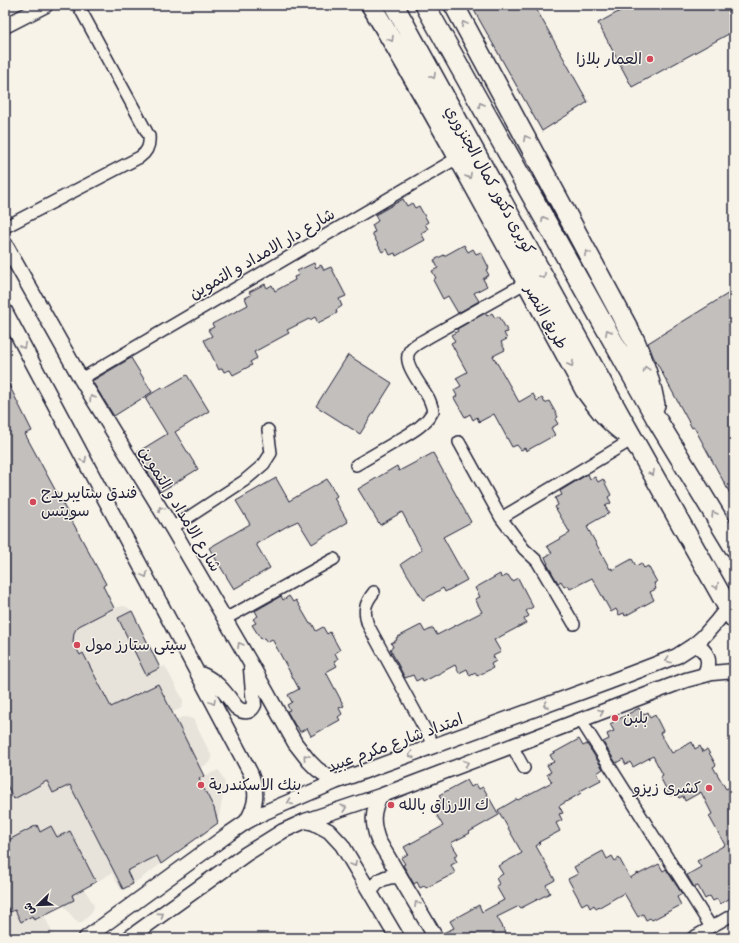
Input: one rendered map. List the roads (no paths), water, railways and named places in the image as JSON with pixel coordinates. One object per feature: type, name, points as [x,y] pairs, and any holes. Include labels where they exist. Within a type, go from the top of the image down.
[{"type":"highway","name":"طريق النصر","points":[[371,5],[459,157],[585,390],[598,409],[614,425],[633,439],[731,612]]},
{"type":"highway","name":"كوبرى دكتور كمال الجنزوري","points":[[394,5],[633,439]]},
{"type":"highway","name":"كوبرى دكتور كمال الجنزوري","points":[[425,5],[657,420]]},
{"type":"highway","points":[[454,5],[635,341],[646,366],[653,393],[657,420],[734,547]]},
{"type":"street","points":[[5,26],[46,5]]},
{"type":"street","points":[[5,227],[140,157],[145,154],[150,143],[149,136],[78,5]]},
{"type":"street","name":"شارع دار الامداد و التموين","points":[[81,379],[459,157]]},
{"type":"street","name":"شارع الامداد و التموين","points":[[5,244],[81,379],[172,528],[295,743],[317,769],[335,782]]},
{"type":"street","points":[[356,465],[409,433],[430,418],[433,411],[430,400],[407,360],[409,352],[414,346],[527,282]]},
{"type":"street","points":[[5,311],[250,772],[256,792],[252,813],[246,822]]},
{"type":"street","points":[[172,528],[244,481],[264,464],[271,453],[268,430]]},
{"type":"street","points":[[501,518],[633,439]]},
{"type":"street","points":[[459,442],[501,518],[524,549],[537,561],[574,624]]},
{"type":"street","points":[[225,619],[334,559]]},
{"type":"street","points":[[374,592],[368,599],[365,607],[365,616],[368,625],[434,746]]},
{"type":"street","name":"امتداد شارع مكرم عبيد","points":[[86,938],[230,833],[263,813],[335,782],[650,667],[676,656],[694,645],[731,612]]},
{"type":"street","points":[[694,645],[703,650],[708,660],[707,670],[704,675]]},
{"type":"street","points":[[198,672],[218,685],[236,708],[244,712],[252,709],[254,705],[251,664]]},
{"type":"street","points":[[129,938],[246,854],[283,831],[305,821],[380,796],[686,680],[712,672],[734,671]]},
{"type":"street","points":[[580,719],[711,927]]},
{"type":"street","points":[[512,746],[524,768]]},
{"type":"street","points":[[380,796],[375,805],[374,815],[374,825],[378,840],[436,938]]},
{"type":"street","points":[[305,821],[322,827],[336,837],[397,938]]},
{"type":"street","points":[[370,892],[377,882],[382,879],[388,876],[400,876]]},
{"type":"street","points":[[693,938],[734,914]]},
{"type":"place","name":"العمار بلازا","points":[[650,59]]},
{"type":"place","name":"فندق ستايبريدج سويتس","points":[[33,502]]},
{"type":"place","name":"سيتى ستارز مول","points":[[77,645]]},
{"type":"place","name":"بلبن","points":[[615,718]]},
{"type":"place","name":"بنك الاسكندرية","points":[[201,785]]},
{"type":"place","name":"كشرى زيزو","points":[[709,788]]},
{"type":"place","name":"ك الارزاق بالله","points":[[391,805]]}]
